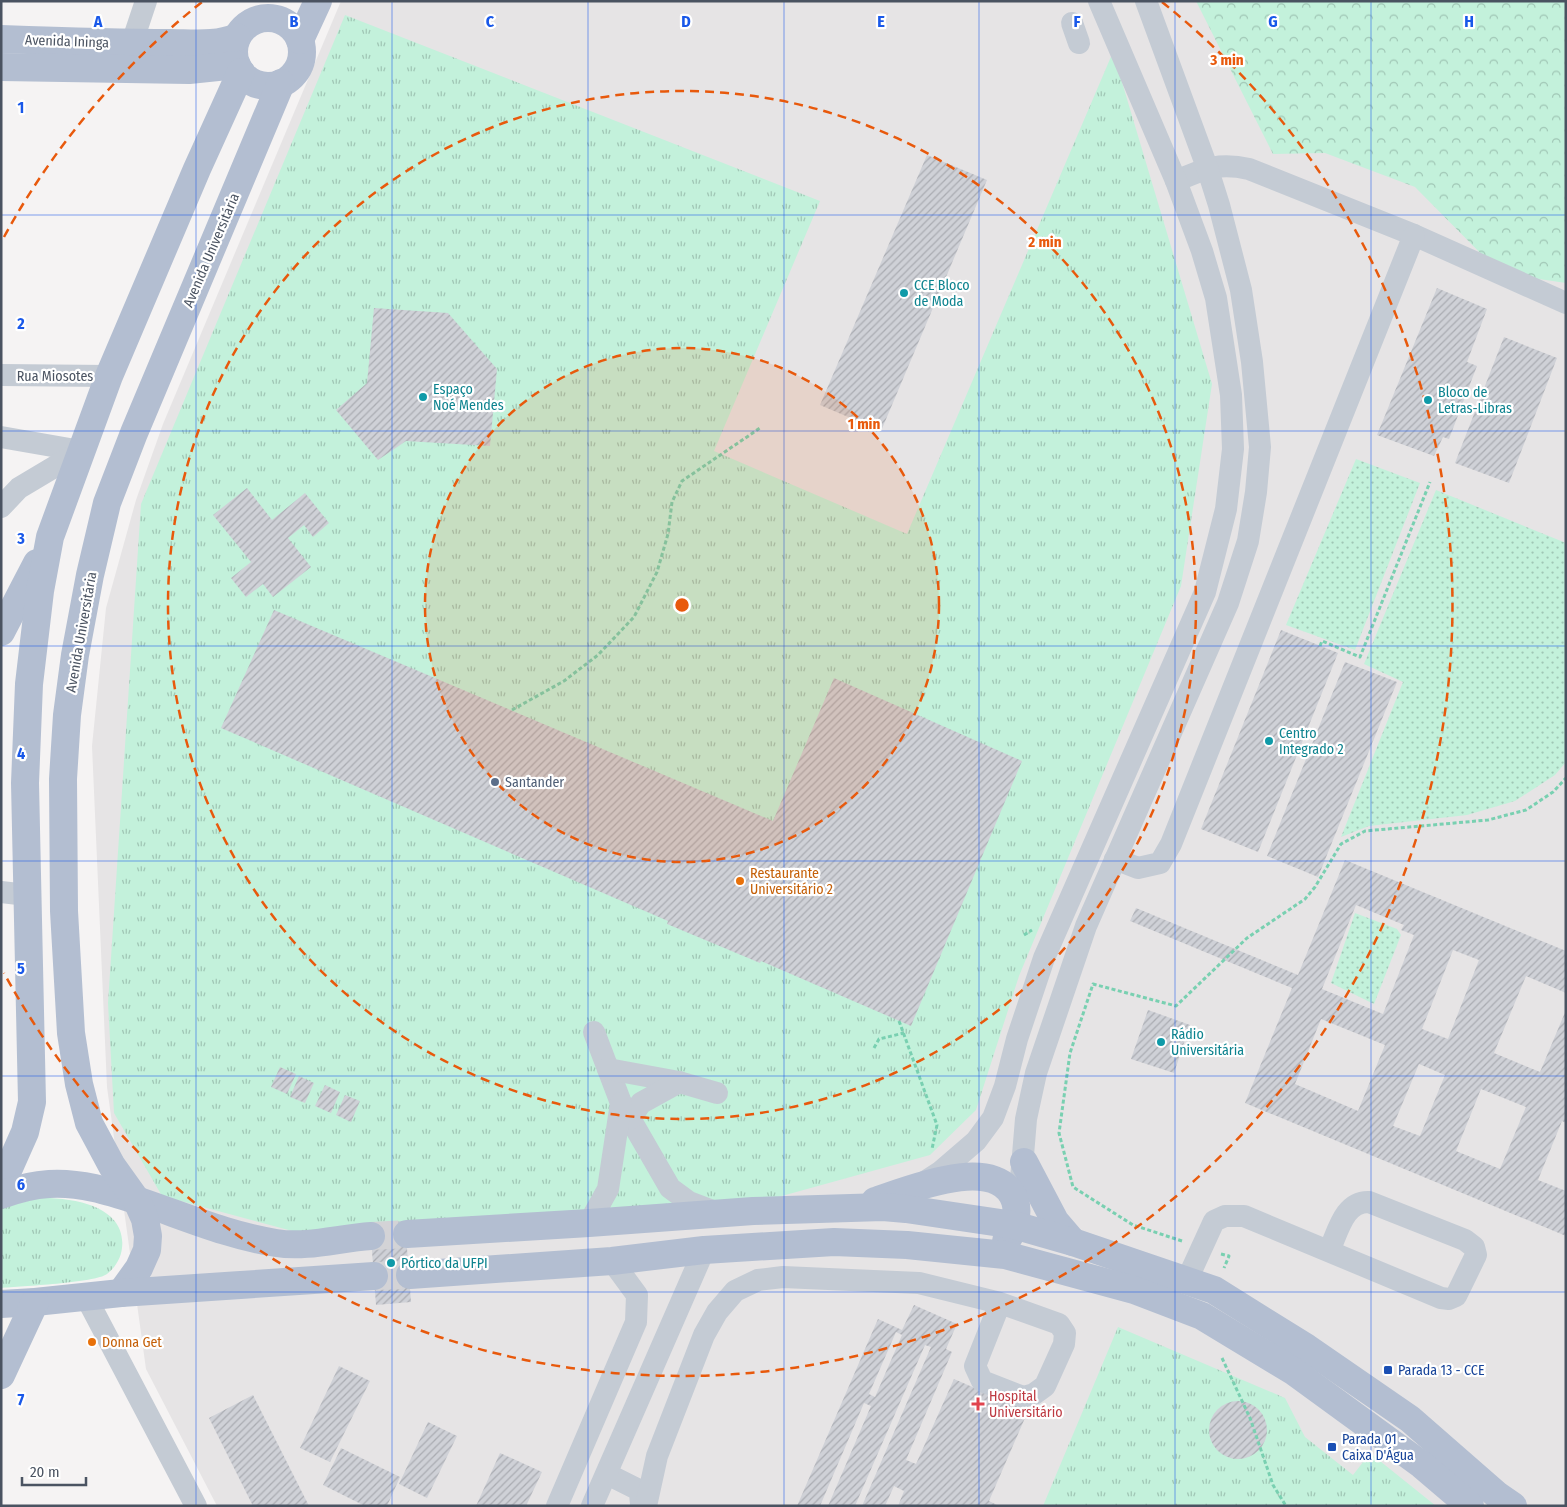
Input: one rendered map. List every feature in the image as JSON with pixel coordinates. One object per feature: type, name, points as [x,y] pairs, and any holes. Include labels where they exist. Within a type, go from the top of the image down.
[{"type":"main road","points":[[300,40],[318,1]]},
{"type":"main road","points":[[262,10],[268,18],[283,22],[295,31],[300,40],[302,50],[299,66],[290,78],[270,86],[259,85],[249,80],[239,68],[234,56],[238,37],[242,30],[262,10]]},
{"type":"main road","points":[[132,56],[225,43],[238,37]]},
{"type":"main road","name":"Avenida Ininga","points":[[1,39],[132,56]]},
{"type":"main road","points":[[132,56],[189,70],[239,68]]},
{"type":"main road","name":"Avenida Ininga","points":[[1,67],[132,56]]},
{"type":"main road","points":[[1,632],[50,537],[109,376],[239,68]]},
{"type":"main road","name":"Avenida Universitária","points":[[121,1292],[139,1268],[147,1250],[148,1236],[145,1219],[137,1201],[112,1166],[89,1123],[79,1084],[71,1033],[64,911],[63,779],[67,715],[75,654],[90,575],[108,504],[134,433],[281,83]]},
{"type":"main road","points":[[67,491],[108,504]]},
{"type":"main road","points":[[1,1186],[25,1132],[32,1102],[19,899],[29,684],[40,591],[50,537]]},
{"type":"main road","points":[[19,899],[64,911]]},
{"type":"main road","points":[[1024,1162],[1055,1221],[1073,1242]]},
{"type":"main road","points":[[851,1208],[915,1188],[965,1176],[993,1178],[1010,1191],[1016,1216],[1012,1232],[1002,1246],[986,1253]]},
{"type":"main road","points":[[1,1195],[35,1185],[85,1185],[112,1192],[241,1236],[278,1243],[315,1244],[371,1236]]},
{"type":"main road","points":[[406,1234],[719,1214],[883,1207],[1016,1216],[1073,1242],[1214,1290],[1307,1348],[1410,1419],[1512,1506]]},
{"type":"main road","points":[[485,1229],[485,1270]]},
{"type":"main road","points":[[410,1274],[612,1261],[704,1250],[834,1242],[907,1245],[1005,1255],[1134,1290],[1202,1316],[1293,1371],[1422,1465],[1470,1506]]},
{"type":"main road","points":[[1,1304],[121,1292],[374,1276]]},
{"type":"main road","points":[[1,1375],[35,1302]]},
{"type":"street","points":[[132,56],[146,1]]},
{"type":"street","points":[[915,1188],[940,1172],[976,1141],[993,1118],[1005,1086],[1044,958],[1205,592],[1226,509],[1233,448],[1231,395],[1216,298],[1202,251],[1176,181],[1099,1]]},
{"type":"street","points":[[1016,1216],[1024,1162],[1026,1120],[1036,1073],[1086,926],[1228,603],[1248,541],[1256,492],[1260,447],[1252,362],[1241,290],[1219,205],[1207,168],[1146,1]]},
{"type":"street","points":[[1176,181],[1207,168],[1233,166],[1263,173],[1414,235],[1566,303]]},
{"type":"street","points":[[1115,859],[1138,868],[1160,863],[1171,844],[1414,235]]},
{"type":"street","name":"Rua Miosotes","points":[[1,375],[109,376]]},
{"type":"street","points":[[1,437],[81,451]]},
{"type":"street","points":[[1,507],[19,488],[81,451]]},
{"type":"street","points":[[594,1032],[625,1111],[670,1188],[689,1202],[719,1214]]},
{"type":"street","points":[[608,1069],[679,1082],[717,1093]]},
{"type":"street","points":[[625,1111],[679,1082]]},
{"type":"street","points":[[589,1223],[608,1189],[625,1111]]},
{"type":"street","points":[[1187,1280],[1214,1221],[1225,1216],[1244,1216],[1441,1298],[1456,1296],[1476,1255],[1474,1247],[1465,1240],[1370,1202],[1360,1201],[1348,1209],[1329,1251]]},
{"type":"street","points":[[600,1503],[606,1474],[704,1250]]},
{"type":"street","points":[[557,1506],[636,1322],[637,1295],[612,1261]]},
{"type":"street","points":[[643,1505],[657,1456],[704,1335],[717,1312],[735,1291],[758,1280],[783,1277],[919,1283],[1000,1302],[1059,1324],[1065,1333],[1064,1344],[1045,1386],[1034,1394],[1023,1397],[982,1381],[978,1375],[975,1366],[1000,1302]]},
{"type":"street","points":[[86,1297],[196,1506]]},
{"type":"street","points":[[616,1368],[629,1363],[636,1364],[649,1377]]},
{"type":"street","points":[[576,1461],[600,1503]]},
{"type":"street","points":[[606,1474],[637,1489],[643,1505]]},
{"type":"path","points":[[512,710],[571,676],[598,655],[634,617],[657,572],[668,534],[672,502],[682,481],[760,428]]},
{"type":"path","points":[[1320,646],[1322,641],[1360,657],[1430,482]]},
{"type":"path","points":[[1214,1290],[1229,1256],[1133,1225],[1073,1187],[1058,1133],[1070,1053],[1093,984],[1176,1006],[1247,938],[1305,899],[1315,887],[1341,844],[1365,831],[1488,820],[1526,810],[1553,792],[1566,778]]},
{"type":"path","points":[[900,1021],[938,1125],[930,1155],[940,1172]]},
{"type":"path","points":[[874,1048],[879,1039],[904,1033]]},
{"type":"path","points":[[1218,1350],[1250,1418],[1273,1485],[1286,1506]]},
{"type":"shaded area","points":[[341,1],[1566,1],[1566,1506],[217,1506],[146,1369],[107,1087],[92,746],[106,608],[136,500],[163,424]]},
{"type":"green space","points":[[1196,1],[1566,1],[1566,283],[1500,273],[1415,187],[1325,153],[1273,154]]},
{"type":"green space","points":[[345,15],[820,201],[714,451],[907,534],[1113,52],[1212,384],[1181,586],[1019,976],[976,1110],[930,1155],[749,1205],[296,1232],[162,1196],[114,1113],[108,1003],[141,504]]},
{"type":"green space","points":[[1356,459],[1420,483],[1355,650],[1286,625]]},
{"type":"green space","points":[[1436,490],[1566,543],[1566,762],[1555,775],[1515,801],[1467,815],[1369,826],[1341,837],[1403,682],[1364,664]]},
{"type":"green space","points":[[1355,913],[1397,929],[1401,935],[1374,1004],[1331,983]]},
{"type":"green space","points":[[39,1198],[66,1199],[94,1206],[106,1213],[115,1222],[121,1233],[122,1248],[119,1259],[110,1272],[88,1280],[1,1288],[1,1208]]},
{"type":"green space","points":[[1118,1327],[1285,1398],[1305,1437],[1353,1475],[1370,1453],[1436,1506],[1043,1506]]},
{"type":"building","name":"CCE Bloco de Moda","points":[[927,155],[987,180],[881,431],[820,405]]},
{"type":"building","name":"Bloco de Letras-Libras","points":[[1437,288],[1487,309],[1467,362],[1477,366],[1449,439],[1443,437],[1434,456],[1377,435]]},
{"type":"building","name":"Espaço Noé Mendes","points":[[374,308],[448,313],[497,369],[490,446],[406,441],[378,460],[336,410],[367,383]]},
{"type":"building","points":[[1504,337],[1557,358],[1509,483],[1455,463]]},
{"type":"building","points":[[247,488],[272,520],[305,493],[329,523],[313,537],[304,525],[288,538],[311,567],[273,597],[263,584],[246,597],[231,578],[251,562],[213,515]]},
{"type":"building","points":[[274,610],[773,821],[834,678],[1022,761],[911,1026],[761,961],[760,963],[667,924],[668,921],[221,728]]},
{"type":"building","name":"Centro Integrado 2","points":[[1281,630],[1338,653],[1258,852],[1201,829]]},
{"type":"building","points":[[1345,662],[1397,682],[1318,877],[1267,856]]},
{"type":"building","points":[[1345,860],[1566,951],[1566,993],[1526,976],[1494,1053],[1540,1072],[1566,1010],[1566,1123],[1562,1121],[1538,1180],[1566,1191],[1566,1236],[1245,1103],[1292,988],[1130,921],[1136,908],[1298,975]],"holes":[[[1356,905],[1404,925],[1401,930],[1414,935],[1383,1014],[1322,989]],[[1453,950],[1479,960],[1448,1039],[1422,1029]],[[1321,1019],[1385,1045],[1358,1111],[1295,1084]],[[1419,1064],[1445,1075],[1420,1136],[1393,1126]],[[1481,1089],[1526,1107],[1500,1169],[1456,1151]]]},
{"type":"building","name":"Rádio Universitária","points":[[1148,1010],[1190,1025],[1174,1073],[1131,1059]]},
{"type":"building","points":[[280,1067],[296,1074],[287,1094],[271,1087]]},
{"type":"building","points":[[299,1076],[314,1083],[305,1103],[290,1097]]},
{"type":"building","points":[[325,1085],[340,1092],[331,1113],[315,1106]]},
{"type":"building","points":[[345,1095],[360,1101],[351,1122],[336,1115]]},
{"type":"building","name":"Pórtico da UFPI","points":[[405,1221],[411,1302],[376,1305],[370,1224]]},
{"type":"building","name":"Hospital Universitário","points":[[914,1305],[957,1324],[946,1349],[952,1352],[906,1460],[916,1464],[954,1379],[1028,1411],[989,1501],[999,1506],[898,1506],[904,1491],[894,1486],[885,1506],[862,1506],[931,1347],[925,1345],[855,1506],[828,1506],[871,1406],[864,1403],[820,1506],[797,1506],[878,1319],[902,1330]],"holes":[[[896,1332],[902,1335],[875,1397],[869,1394]]]},
{"type":"building","points":[[339,1366],[370,1381],[330,1462],[300,1448]]},
{"type":"building","points":[[253,1395],[309,1506],[253,1506],[209,1418]]},
{"type":"building","points":[[1238,1401],[1254,1406],[1262,1414],[1267,1430],[1262,1446],[1254,1454],[1238,1459],[1222,1454],[1214,1446],[1209,1430],[1214,1414],[1222,1406]]},
{"type":"building","points":[[428,1422],[457,1436],[427,1498],[399,1484]]},
{"type":"building","points":[[341,1448],[400,1477],[387,1506],[365,1506],[323,1485]]},
{"type":"building","points":[[500,1453],[542,1472],[526,1506],[476,1506]]},
{"type":"tunnel","points":[[371,1236],[407,1234]]},
{"type":"tunnel","points":[[374,1276],[410,1275]]},
{"type":"place","name":"CCE Bloco de Moda","points":[[904,293]]},
{"type":"place","name":"Espaço Noé Mendes","points":[[423,397]]},
{"type":"place","name":"Bloco de Letras-Libras","points":[[1428,400]]},
{"type":"place","name":"Centro Integrado 2","points":[[1269,741]]},
{"type":"place","name":"Santander","points":[[495,782]]},
{"type":"place","name":"Restaurante Universitário 2","points":[[740,881]]},
{"type":"place","name":"Rádio Universitária","points":[[1161,1042]]},
{"type":"place","name":"Pórtico da UFPI","points":[[391,1263]]},
{"type":"place","name":"Donna Get","points":[[92,1342]]},
{"type":"place","name":"Parada 13 - CCE","points":[[1388,1370]]},
{"type":"place","name":"Hospital Universitário","points":[[978,1404]]},
{"type":"place","name":"Parada 01 - Caixa D'Água","points":[[1332,1447]]}]
